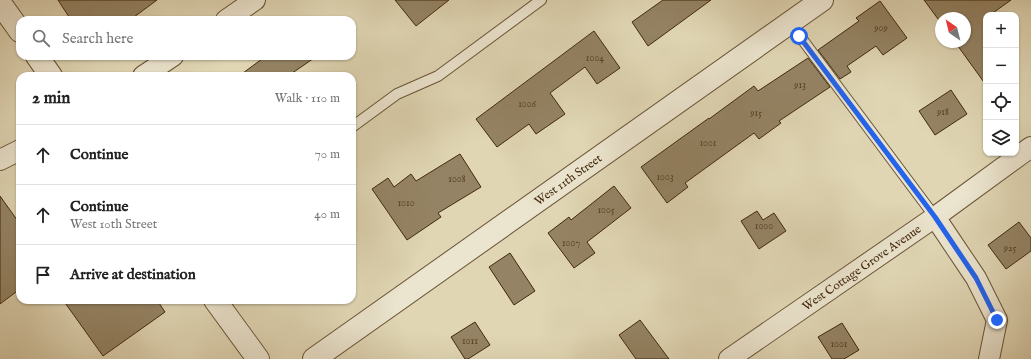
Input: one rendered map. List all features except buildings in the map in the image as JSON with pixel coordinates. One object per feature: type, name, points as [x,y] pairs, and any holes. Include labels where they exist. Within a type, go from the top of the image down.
[{"type":"street","points":[[232,16],[255,0]]},
{"type":"street","points":[[0,3],[16,25]]},
{"type":"street","name":"West 11th Street","points":[[314,359],[790,22],[812,3]]},
{"type":"street","points":[[40,60],[48,72]]},
{"type":"street","points":[[149,72],[166,60]]},
{"type":"street","name":"West Cottage Grove Avenue","points":[[729,359],[935,217],[1031,147]]},
{"type":"street","points":[[0,160],[16,152]]},
{"type":"street","points":[[935,217],[976,278],[997,320],[989,359]]},
{"type":"street","points":[[218,304],[258,359]]},
{"type":"lane","points":[[356,123],[397,94],[438,76],[541,0]]},
{"type":"lane","points":[[790,22],[935,217]]},
{"type":"route","points":[[799,36],[935,217],[976,278],[997,320]]}]
